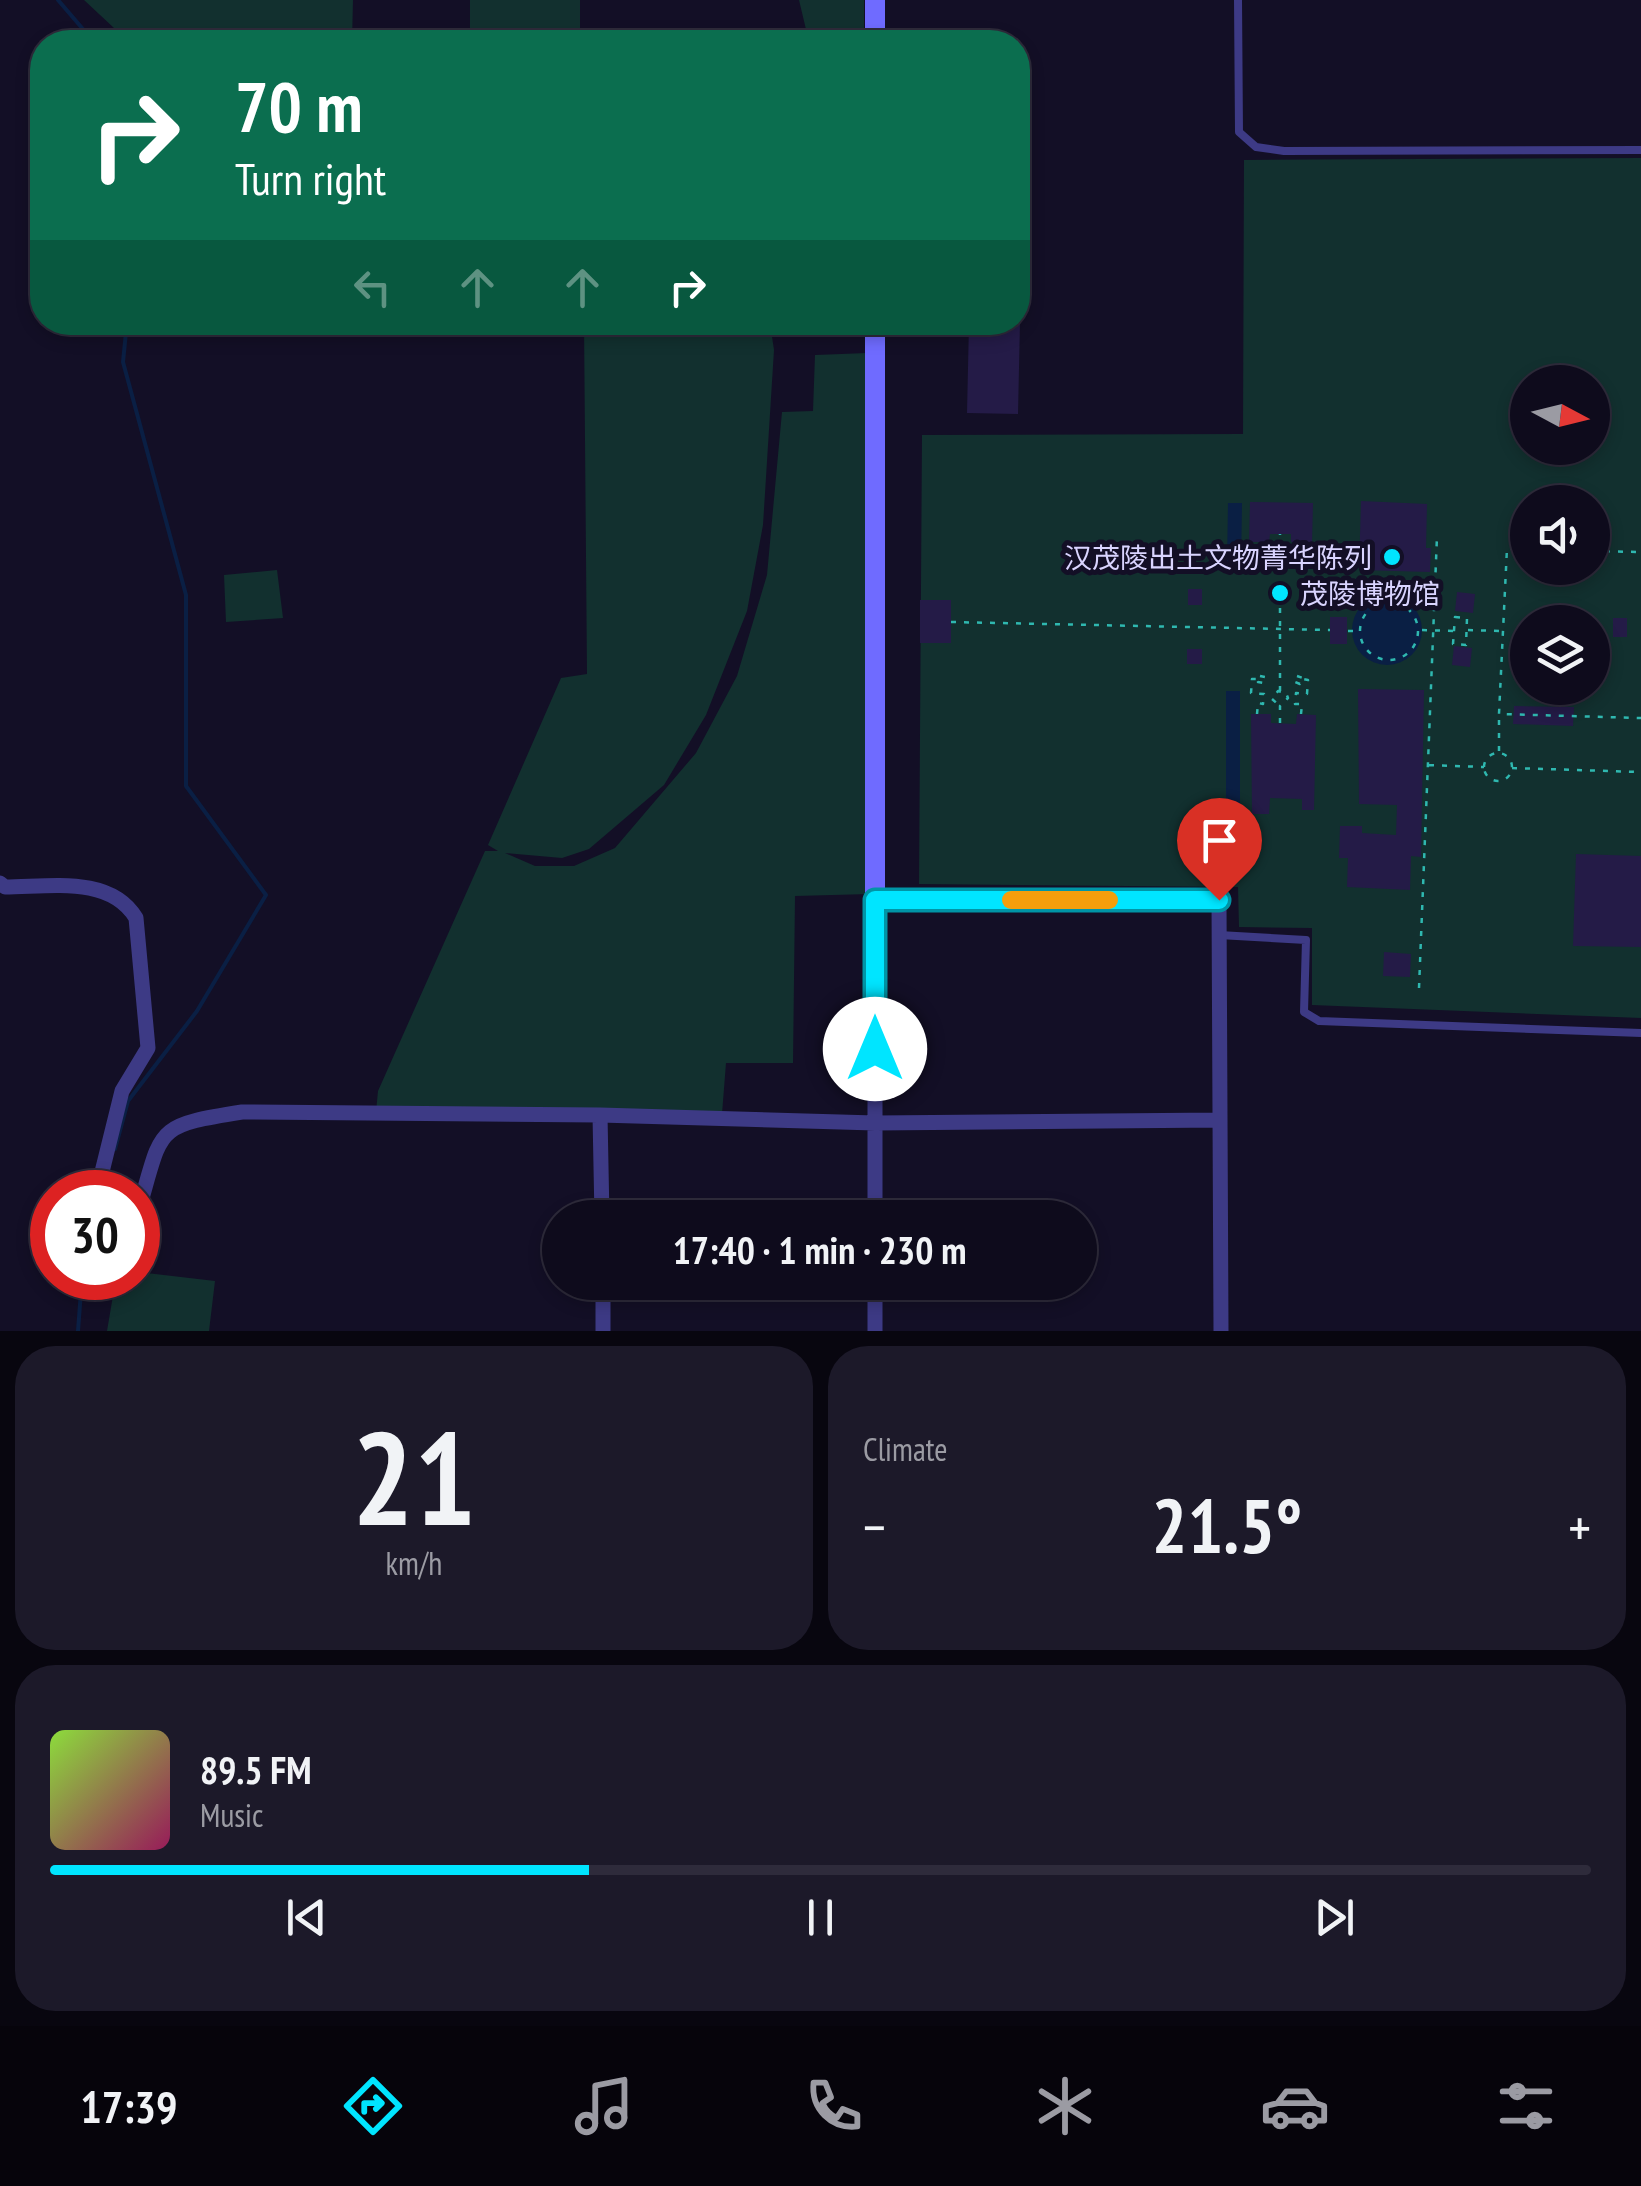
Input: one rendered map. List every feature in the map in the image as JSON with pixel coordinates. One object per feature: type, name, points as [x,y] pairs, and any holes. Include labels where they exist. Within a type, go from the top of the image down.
[{"type":"main road","points":[[875,0],[875,30]]},
{"type":"main road","points":[[875,335],[875,900]]},
{"type":"street","points":[[0,883],[82,886],[126,902],[136,918],[148,1048],[122,1091],[102,1170]]},
{"type":"street","points":[[875,1200],[875,900],[1219,900],[1220,1331]]},
{"type":"street","points":[[150,1170],[159,1141],[172,1128],[188,1120],[242,1112],[600,1115],[875,1124],[1220,1120]]},
{"type":"street","points":[[600,1115],[602,1200]]},
{"type":"street","points":[[603,1300],[604,1331]]},
{"type":"street","points":[[876,1300],[876,1331]]},
{"type":"lane","points":[[1238,0],[1239,132],[1256,147],[1284,151],[1641,150]]},
{"type":"lane","points":[[1220,936],[1306,940],[1304,1012],[1319,1021],[1641,1032]]},
{"type":"path","points":[[1272,699],[1280,691],[1280,534]]},
{"type":"path","points":[[1418,988],[1437,536]]},
{"type":"path","points":[[1499,753],[1507,548],[1510,548]]},
{"type":"path","points":[[1610,551],[1641,552]]},
{"type":"path","points":[[1389,601],[1398,602],[1413,614],[1418,633],[1416,642],[1402,657],[1383,660],[1366,650],[1359,631],[1364,614],[1379,602],[1389,601]]},
{"type":"path","points":[[1456,617],[1467,618],[1466,645],[1453,644],[1454,631],[1456,617]]},
{"type":"path","points":[[951,622],[1330,630]]},
{"type":"path","points":[[1348,630],[1359,631]]},
{"type":"path","points":[[1422,630],[1454,631]]},
{"type":"path","points":[[1466,630],[1503,631]]},
{"type":"path","points":[[1257,714],[1258,703],[1263,704],[1264,698],[1264,694],[1252,693],[1252,679],[1258,680]]},
{"type":"path","points":[[1301,714],[1302,704],[1296,704],[1296,693],[1307,694],[1308,680],[1303,680]]},
{"type":"path","points":[[1280,691],[1296,699]]},
{"type":"path","points":[[1264,698],[1280,706]]},
{"type":"path","points":[[1280,724],[1280,706],[1288,698]]},
{"type":"path","points":[[1500,714],[1641,718]]},
{"type":"path","points":[[1499,753],[1507,756],[1512,768],[1508,776],[1496,780],[1488,776],[1484,767],[1487,758],[1499,753]]},
{"type":"path","points":[[1428,765],[1484,767]]},
{"type":"path","points":[[1512,768],[1641,772]]},
{"type":"green space","points":[[84,0],[353,0],[352,30],[116,30]]},
{"type":"green space","points":[[470,0],[580,0],[580,30],[470,30]]},
{"type":"green space","points":[[799,0],[864,0],[864,30],[806,30]]},
{"type":"green space","name":"茂陵博物馆","points":[[1641,158],[1641,1018],[1312,1005],[1312,928],[1239,927],[1238,887],[919,884],[922,435],[1243,434],[1244,160]]},
{"type":"green space","points":[[584,335],[772,335],[763,525],[747,611],[706,715],[664,785],[589,849],[562,858],[505,853],[535,866],[574,866],[615,848],[696,753],[737,676],[767,575],[782,412],[813,411],[815,355],[867,353],[870,894],[795,896],[793,1063],[726,1063],[722,1114],[376,1112],[378,1091],[485,851],[498,851],[488,845],[561,678],[587,674]]},
{"type":"green space","points":[[277,570],[283,618],[226,622],[224,575]]},
{"type":"green space","points":[[160,1275],[215,1281],[209,1331],[107,1331],[112,1300],[160,1300]]},
{"type":"water","points":[[1228,503],[1242,503],[1241,565],[1227,565]]},
{"type":"water","points":[[1387,595],[1412,605],[1422,630],[1412,655],[1387,665],[1362,655],[1352,630],[1362,605]]},
{"type":"water","points":[[1226,691],[1240,691],[1240,848],[1226,848]]},
{"type":"building","points":[[969,335],[1020,335],[1018,414],[967,413]]},
{"type":"building","points":[[1361,501],[1427,504],[1430,572],[1359,570]]},
{"type":"building","points":[[1250,502],[1313,503],[1312,543],[1291,542],[1291,534],[1270,534],[1269,542],[1249,542]]},
{"type":"building","points":[[1188,589],[1202,589],[1202,605],[1188,605]]},
{"type":"building","points":[[1457,592],[1475,594],[1473,613],[1455,611]]},
{"type":"building","points":[[920,600],[951,600],[951,643],[920,643]]},
{"type":"building","points":[[1330,617],[1347,617],[1347,644],[1330,644]]},
{"type":"building","points":[[1613,618],[1627,618],[1627,637],[1613,637]]},
{"type":"building","points":[[1454,646],[1472,648],[1470,667],[1452,665]]},
{"type":"building","points":[[1187,649],[1202,649],[1202,664],[1187,664]]},
{"type":"building","points":[[1358,689],[1424,690],[1421,857],[1411,856],[1410,890],[1347,887],[1348,858],[1339,858],[1340,826],[1362,826],[1362,833],[1396,835],[1397,805],[1359,804]]},
{"type":"building","points":[[1514,706],[1574,707],[1573,726],[1513,724]]},
{"type":"building","points":[[1251,714],[1271,714],[1271,723],[1296,724],[1297,714],[1316,715],[1314,810],[1302,810],[1302,799],[1270,798],[1269,814],[1252,814]]},
{"type":"building","points":[[1576,854],[1641,856],[1641,947],[1573,946]]},
{"type":"building","points":[[1384,952],[1411,954],[1410,977],[1383,976]]},
{"type":"waterway","points":[[58,0],[84,30]]},
{"type":"waterway","points":[[115,1149],[128,1101],[197,1011],[266,895],[186,786],[186,595],[123,362],[126,335]]},
{"type":"waterway","points":[[78,1331],[80,1300]]},
{"type":"slow traffic","points":[[1011,900],[1109,900]]},
{"type":"place","name":"汉茂陵出土文物菁华陈列","points":[[1392,557]]},
{"type":"place","name":"茂陵博物馆","points":[[1280,593]]},
{"type":"route","points":[[875,1049],[875,900],[1219,900]]}]
